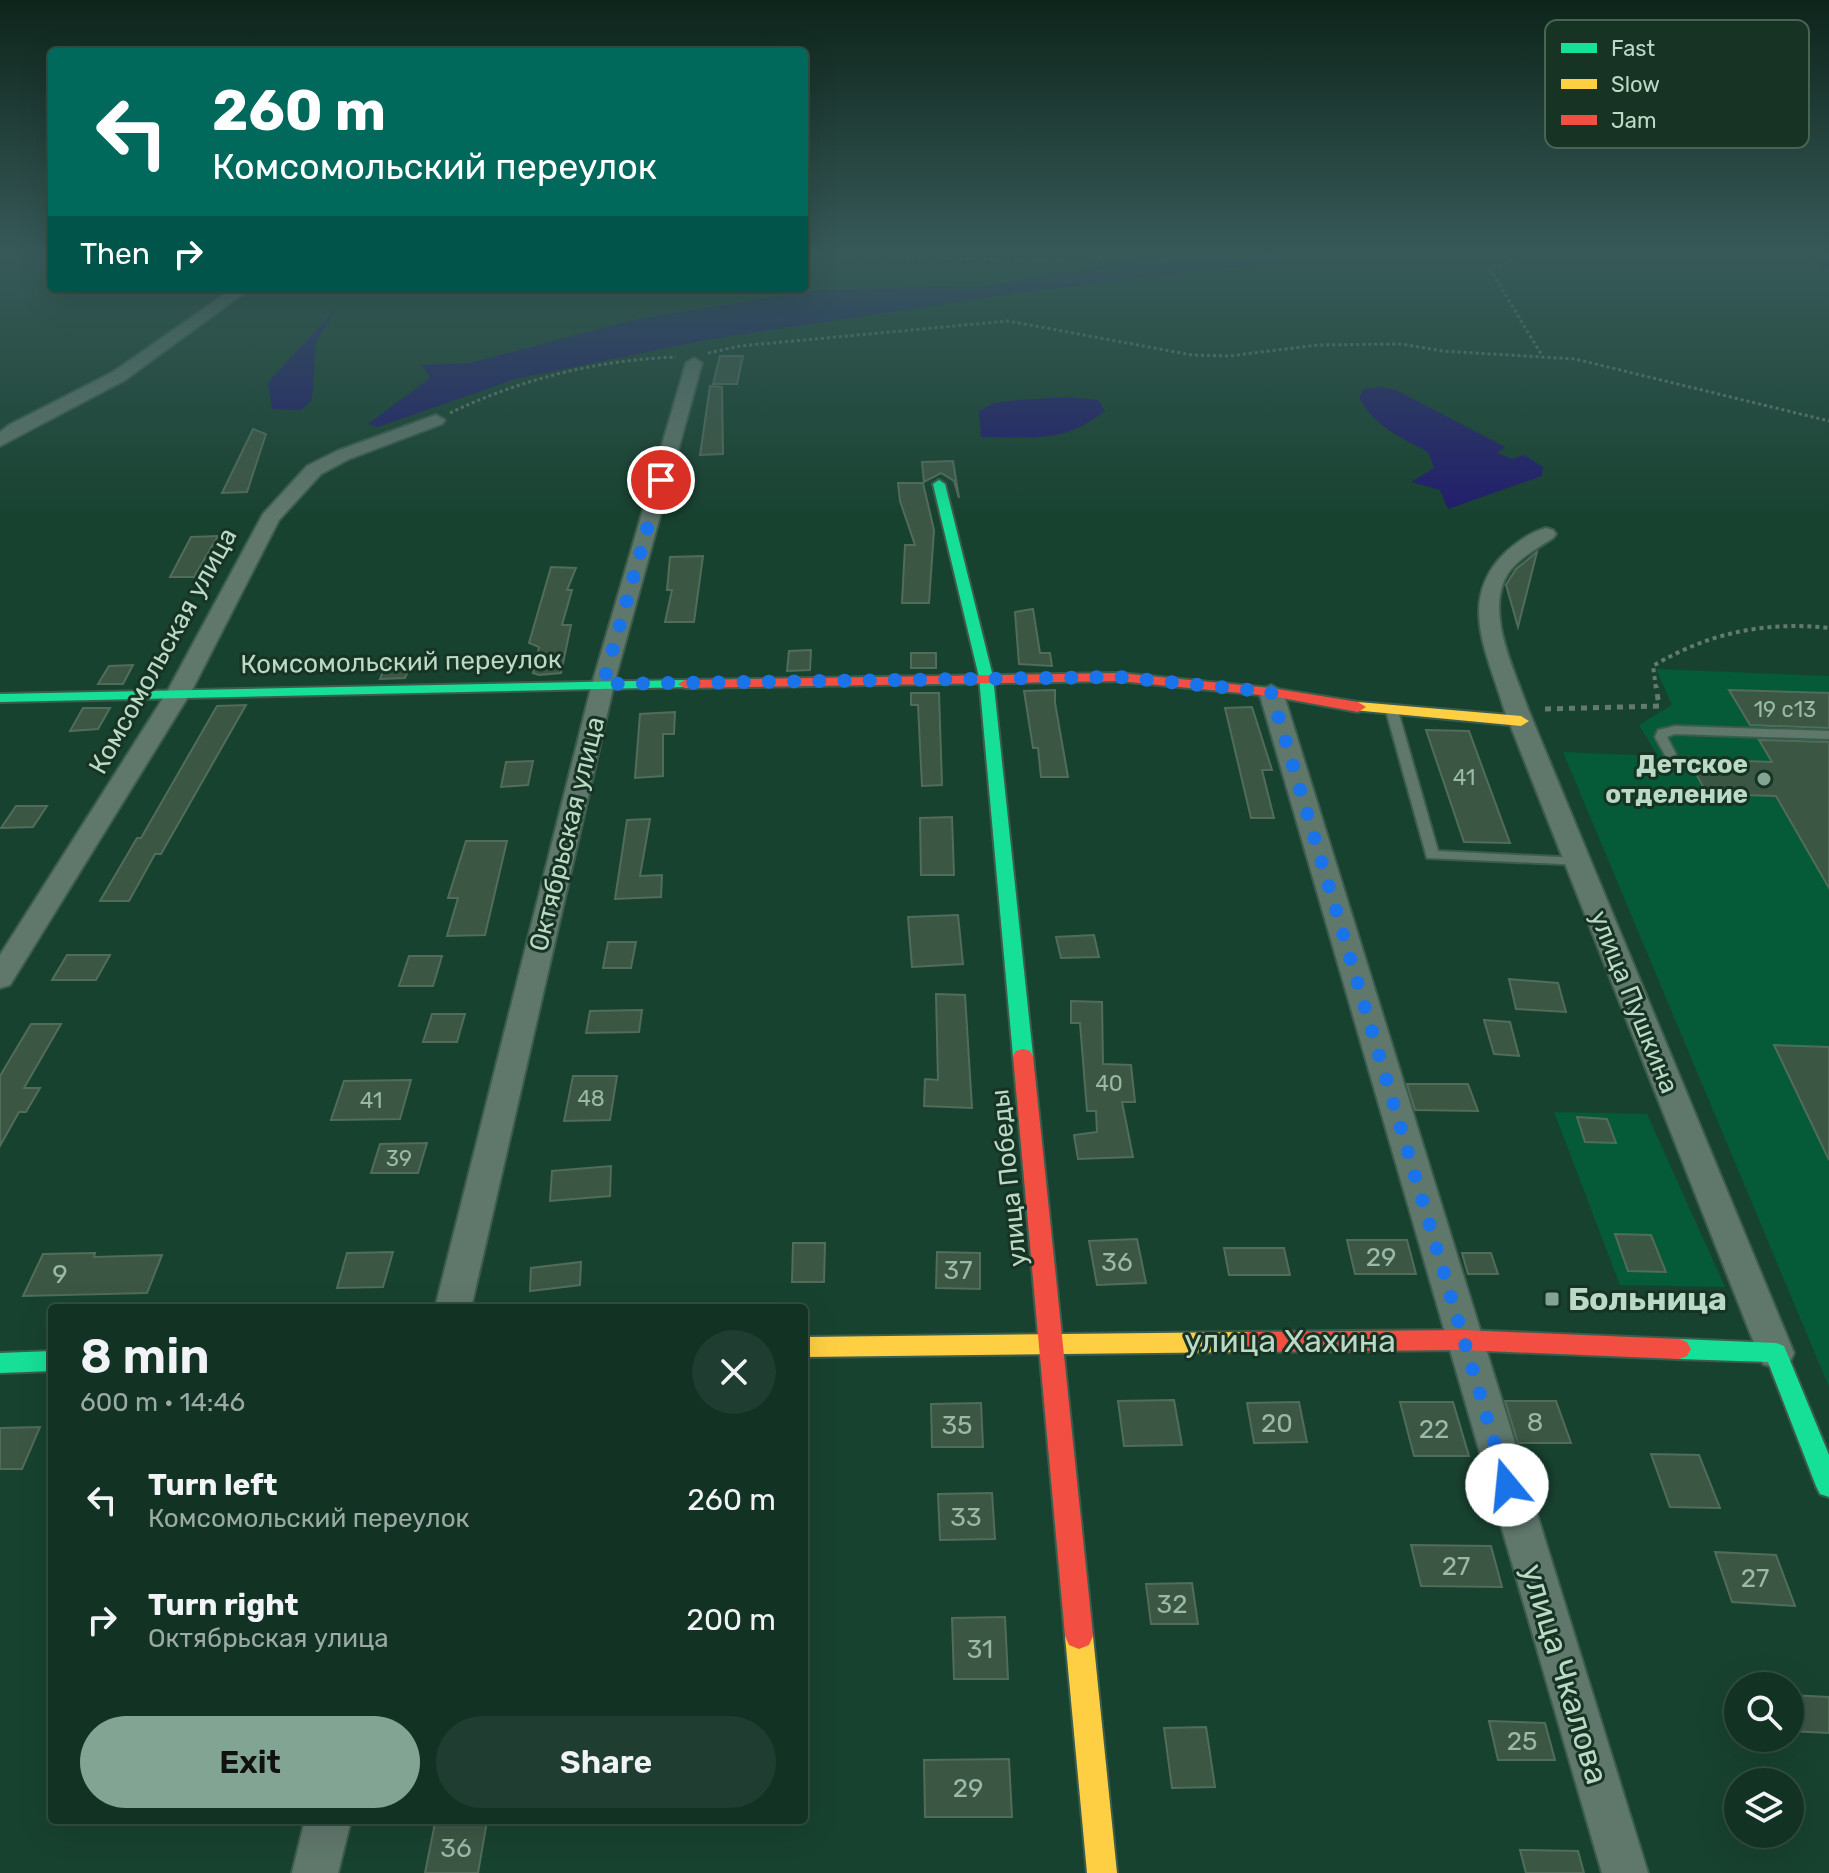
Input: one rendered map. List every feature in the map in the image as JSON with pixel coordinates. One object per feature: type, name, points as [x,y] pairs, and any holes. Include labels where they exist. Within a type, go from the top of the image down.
[{"type":"street","points":[[0,441],[15,429],[119,376],[167,342]]},
{"type":"street","name":"Октябрьская улица","points":[[454,1304],[603,684],[694,363]]},
{"type":"street","name":"Комсомольская улица","points":[[0,978],[179,692],[270,518],[314,470],[343,455],[436,420]]},
{"type":"street","name":"улица Победы","points":[[939,484],[986,677],[1102,1873]]},
{"type":"street","name":"улица Пушкина","points":[[1546,534],[1505,559],[1491,579],[1487,604],[1518,715],[1826,1473]]},
{"type":"street","name":"Комсомольский переулок","points":[[0,698],[603,684],[1119,677],[1271,692],[1392,711],[1518,715]]},
{"type":"street","name":"улица Чкалова","points":[[1271,692],[1625,1873]]},
{"type":"street","name":"улица Хахина","points":[[808,1347],[1463,1340],[1776,1353]]},
{"type":"street","points":[[0,1363],[48,1361]]},
{"type":"street","points":[[315,1873],[327,1824]]},
{"type":"lane","points":[[1392,711],[1432,855],[1578,862]]},
{"type":"lane","points":[[1670,754],[1661,737],[1662,733],[1675,730],[1829,735]]},
{"type":"path","points":[[436,420],[494,392],[580,370],[640,358],[675,357],[694,363],[698,356],[740,346],[777,342]]},
{"type":"path","points":[[1127,342],[1192,355],[1229,356],[1318,345],[1374,343],[1442,351],[1542,355],[1632,370],[1829,421]]},
{"type":"path","points":[[1534,342],[1542,355]]},
{"type":"path","points":[[1518,715],[1659,706],[1653,666],[1682,647],[1749,627],[1829,628]]},
{"type":"shaded area","points":[[305,342],[316,342],[312,400],[301,410],[272,409],[268,382]]},
{"type":"shaded area","points":[[548,342],[694,342],[515,379],[378,427],[368,424],[430,378],[422,365],[470,363]]},
{"type":"shaded area","points":[[1380,387],[1396,390],[1505,447],[1497,453],[1512,459],[1524,455],[1543,467],[1542,476],[1448,509],[1440,490],[1411,482],[1434,468],[1428,452],[1380,423],[1359,397],[1364,389]]},
{"type":"shaded area","points":[[1066,397],[1098,400],[1105,411],[1089,422],[1060,434],[981,437],[979,411],[994,403]]},
{"type":"shaded area","points":[[1656,669],[1829,676],[1829,1387],[1563,752],[1658,756],[1639,725],[1672,705]]},
{"type":"shaded area","points":[[1554,1112],[1647,1114],[1725,1287],[1620,1285]]},
{"type":"building","points":[[720,356],[743,356],[737,384],[713,384]]},
{"type":"building","points":[[710,386],[722,387],[723,454],[700,455]]},
{"type":"building","points":[[253,429],[266,434],[247,492],[222,493]]},
{"type":"building","points":[[953,461],[959,498],[954,481],[941,473],[924,482],[922,462]]},
{"type":"building","points":[[898,483],[923,483],[934,530],[929,603],[902,603],[905,545],[915,545],[900,501]]},
{"type":"building","points":[[218,536],[194,577],[170,577],[191,537]]},
{"type":"building","points":[[1537,552],[1518,627],[1506,585],[1516,569]]},
{"type":"building","points":[[703,556],[694,622],[665,622],[672,590],[667,590],[670,557]]},
{"type":"building","points":[[551,567],[576,568],[567,590],[572,590],[562,625],[571,625],[561,673],[539,675],[533,673],[539,647],[529,643]]},
{"type":"building","points":[[1033,609],[1040,653],[1050,653],[1052,666],[1019,664],[1015,612]]},
{"type":"building","points":[[811,650],[810,670],[787,671],[789,651]]},
{"type":"building","points":[[911,653],[936,653],[936,668],[911,668]]},
{"type":"building","points":[[388,659],[413,659],[405,678],[380,679]]},
{"type":"building","points":[[133,665],[123,684],[98,684],[109,666]]},
{"type":"building","points":[[1055,690],[1068,777],[1041,777],[1038,748],[1033,748],[1024,691]]},
{"type":"building","points":[[1729,690],[1829,693],[1829,728],[1750,725]]},
{"type":"building","points":[[911,693],[939,693],[942,785],[922,786],[918,705],[911,705]]},
{"type":"building","points":[[246,705],[161,854],[155,854],[129,901],[100,901],[137,838],[141,838],[217,706]]},
{"type":"building","points":[[1252,707],[1272,770],[1262,770],[1274,818],[1251,818],[1225,708]]},
{"type":"building","points":[[83,708],[110,708],[98,729],[70,731]]},
{"type":"building","points":[[675,712],[674,734],[663,734],[663,776],[635,778],[640,714]]},
{"type":"building","points":[[1426,730],[1469,731],[1510,843],[1464,842]]},
{"type":"building","points":[[1759,740],[1829,742],[1829,888],[1776,796],[1707,794],[1688,759],[1772,762]]},
{"type":"building","points":[[533,761],[528,785],[501,787],[506,762]]},
{"type":"building","points":[[16,806],[47,806],[33,827],[1,828]]},
{"type":"building","points":[[952,817],[954,875],[921,875],[920,818]]},
{"type":"building","points":[[650,819],[640,876],[662,875],[661,897],[615,899],[627,820]]},
{"type":"building","points":[[466,841],[507,841],[485,935],[447,936],[458,898],[448,898]]},
{"type":"building","points":[[958,915],[963,964],[912,967],[908,917]]},
{"type":"building","points":[[1094,935],[1099,957],[1061,958],[1056,937]]},
{"type":"building","points":[[608,942],[636,942],[631,968],[603,968]]},
{"type":"building","points":[[67,955],[110,955],[96,980],[52,980]]},
{"type":"building","points":[[409,956],[442,956],[433,986],[399,986]]},
{"type":"building","points":[[1509,979],[1558,983],[1566,1012],[1516,1009]]},
{"type":"building","points":[[936,994],[965,995],[972,1108],[924,1106],[925,1079],[938,1080]]},
{"type":"building","points":[[1071,1001],[1102,1002],[1103,1064],[1131,1065],[1135,1102],[1122,1102],[1133,1157],[1078,1159],[1074,1135],[1097,1132],[1096,1111],[1087,1111],[1080,1023],[1071,1023]]},
{"type":"building","points":[[642,1010],[639,1032],[586,1033],[590,1011]]},
{"type":"building","points":[[432,1014],[465,1014],[457,1042],[423,1042]]},
{"type":"building","points":[[1484,1020],[1510,1022],[1519,1056],[1494,1054]]},
{"type":"building","points":[[31,1024],[61,1024],[24,1088],[40,1088],[26,1112],[19,1112],[0,1146],[0,1076]]},
{"type":"building","points":[[1774,1045],[1829,1047],[1829,1160]]},
{"type":"building","points":[[573,1076],[617,1076],[610,1120],[564,1121]]},
{"type":"building","points":[[411,1080],[400,1119],[331,1120],[344,1081]]},
{"type":"building","points":[[1407,1084],[1468,1084],[1478,1111],[1415,1110]]},
{"type":"building","points":[[1577,1117],[1607,1119],[1616,1143],[1585,1142]]},
{"type":"building","points":[[427,1143],[418,1173],[371,1173],[380,1144]]},
{"type":"building","points":[[611,1166],[610,1196],[550,1201],[552,1171]]},
{"type":"building","points":[[1615,1234],[1651,1235],[1666,1272],[1628,1271]]},
{"type":"building","points":[[1137,1239],[1146,1283],[1097,1285],[1089,1241]]},
{"type":"building","points":[[1347,1240],[1407,1240],[1416,1274],[1355,1274]]},
{"type":"building","points":[[793,1243],[825,1243],[824,1282],[792,1282]]},
{"type":"building","points":[[1224,1248],[1284,1248],[1290,1275],[1229,1275]]},
{"type":"building","points":[[393,1252],[383,1287],[337,1288],[347,1253]]},
{"type":"building","points":[[937,1252],[980,1253],[980,1289],[936,1288]]},
{"type":"building","points":[[95,1253],[94,1257],[162,1255],[147,1293],[23,1296],[43,1254]]},
{"type":"building","points":[[1462,1253],[1491,1253],[1498,1274],[1468,1274]]},
{"type":"building","points":[[581,1262],[580,1285],[530,1291],[531,1268]]},
{"type":"building","points":[[1174,1400],[1182,1445],[1124,1446],[1118,1401]]},
{"type":"building","points":[[1505,1401],[1556,1401],[1571,1443],[1518,1443]]},
{"type":"building","points":[[1299,1402],[1307,1442],[1254,1443],[1247,1403]]},
{"type":"building","points":[[1400,1402],[1453,1402],[1469,1456],[1414,1456]]},
{"type":"building","points":[[981,1403],[983,1447],[932,1447],[931,1404]]},
{"type":"building","points":[[40,1427],[22,1469],[0,1469],[0,1428]]},
{"type":"building","points":[[1651,1454],[1699,1455],[1720,1508],[1670,1507]]},
{"type":"building","points":[[992,1493],[995,1539],[940,1540],[938,1494]]},
{"type":"building","points":[[1411,1545],[1491,1546],[1502,1587],[1421,1586]]},
{"type":"building","points":[[1715,1552],[1776,1555],[1795,1606],[1732,1602]]},
{"type":"building","points":[[1192,1583],[1198,1624],[1151,1624],[1146,1584]]},
{"type":"building","points":[[1005,1617],[1008,1679],[954,1679],[952,1618]]},
{"type":"building","points":[[1804,1696],[1829,1697],[1829,1733],[1804,1732]]},
{"type":"building","points":[[1489,1721],[1545,1723],[1555,1760],[1498,1760]]},
{"type":"building","points":[[1206,1727],[1215,1787],[1172,1788],[1164,1728]]},
{"type":"building","points":[[1009,1759],[1012,1817],[925,1817],[924,1760]]},
{"type":"building","points":[[435,1824],[486,1824],[478,1873],[425,1873]]},
{"type":"building","points":[[1520,1850],[1578,1851],[1584,1873],[1526,1873]]},
{"type":"traffic: fast","points":[[939,484],[986,677],[1023,1056]]},
{"type":"traffic: fast","points":[[0,698],[685,684]]},
{"type":"traffic: fast","points":[[1679,1349],[1776,1353],[1829,1486]]},
{"type":"traffic: fast","points":[[0,1363],[48,1361]]},
{"type":"traffic: slow","points":[[1358,707],[1521,721]]},
{"type":"traffic: slow","points":[[808,1347],[1248,1342]]},
{"type":"traffic: slow","points":[[1079,1636],[1102,1873]]},
{"type":"traffic: jam","points":[[685,684],[1119,677],[1271,692],[1358,707]]},
{"type":"traffic: jam","points":[[1023,1056],[1079,1636]]},
{"type":"traffic: jam","points":[[1248,1342],[1463,1340],[1679,1349]]},
{"type":"place","name":"Детское отделение","points":[[1764,779]]},
{"type":"place","name":"Больница","points":[[1552,1299]]},
{"type":"route","points":[[661,480],[603,684],[1119,677],[1271,692],[1507,1485]]}]
